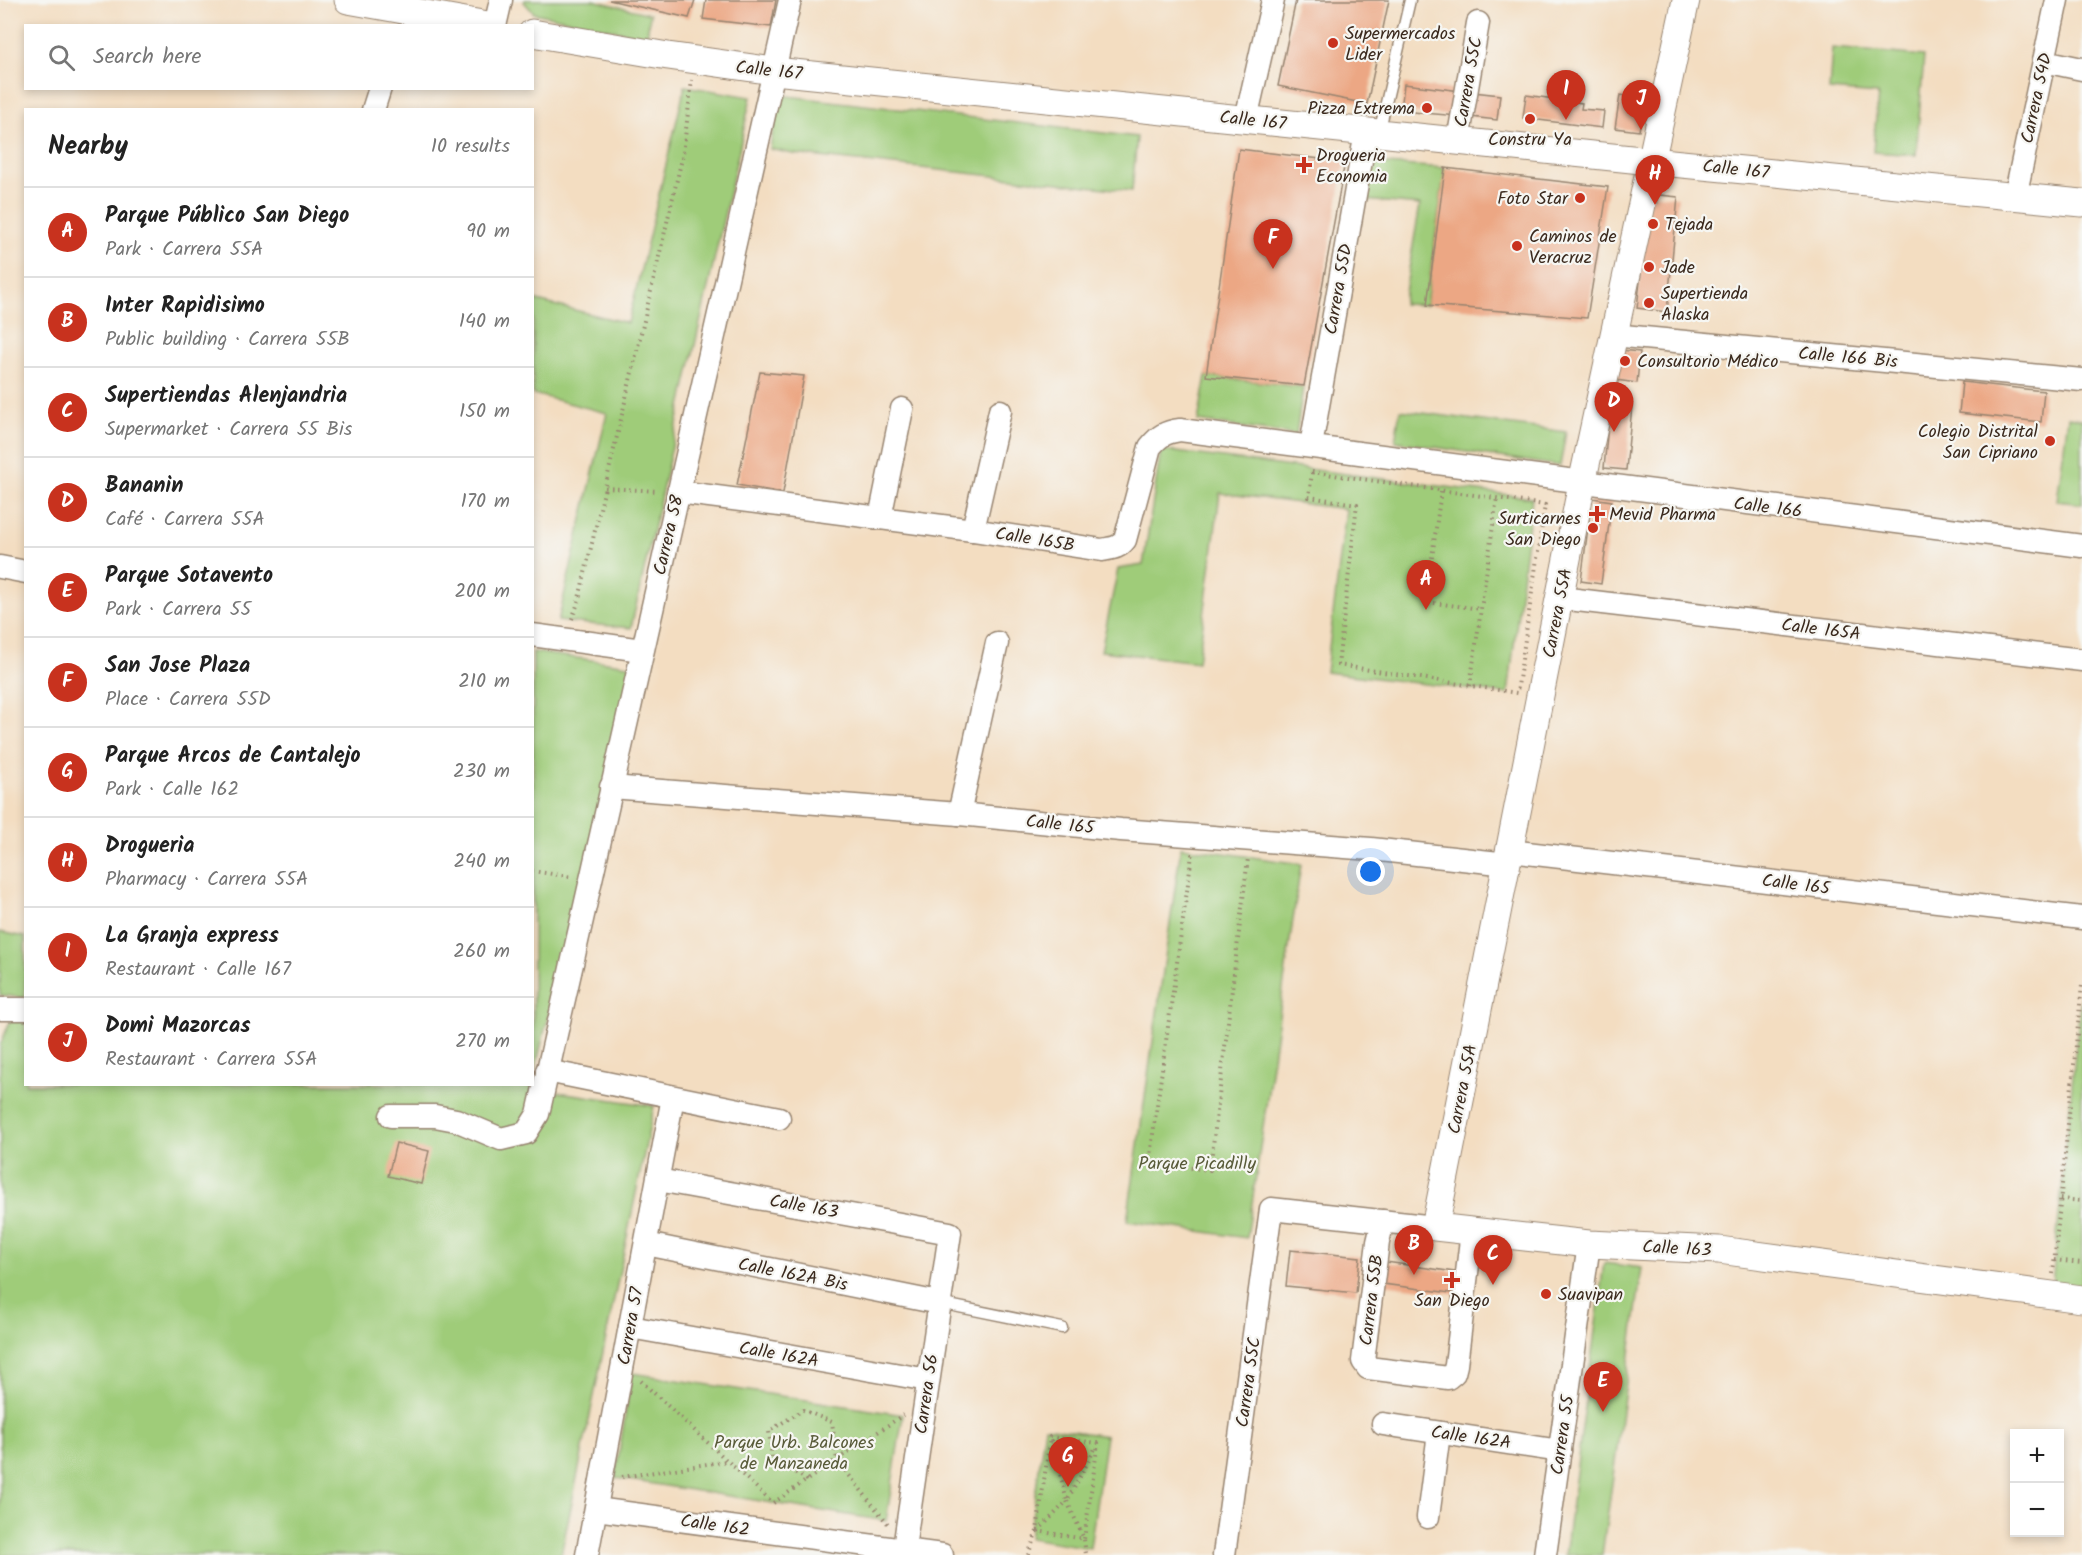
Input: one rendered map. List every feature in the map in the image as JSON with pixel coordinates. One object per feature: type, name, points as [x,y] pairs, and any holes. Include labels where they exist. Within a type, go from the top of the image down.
[{"type":"street","points":[[348,0],[403,18],[471,24]]},
{"type":"street","points":[[495,24],[501,0]]},
{"type":"street","name":"Carrera 58","points":[[391,1116],[435,1116],[456,1120],[501,1139],[526,1133],[538,1114],[790,0]]},
{"type":"street","points":[[1246,119],[1273,0]]},
{"type":"street","name":"Carrera 55A","points":[[1435,1227],[1582,483],[1686,0]]},
{"type":"street","name":"Carrera 54D","points":[[2015,196],[2057,0]]},
{"type":"street","name":"Carrera 55C","points":[[1458,141],[1478,22]]},
{"type":"street","name":"Calle 167","points":[[534,33],[774,71],[2082,203]]},
{"type":"street","points":[[2044,62],[2082,69]]},
{"type":"street","points":[[374,108],[379,90]]},
{"type":"street","name":"Carrera 55D","points":[[1311,446],[1373,132]]},
{"type":"street","name":"Calle 166 Bis","points":[[1613,335],[2082,380]]},
{"type":"street","points":[[880,518],[902,409]]},
{"type":"street","points":[[973,530],[1000,411]]},
{"type":"street","name":"Calle 165B","points":[[678,492],[1102,549],[1121,545],[1125,540],[1150,447],[1167,431],[1180,430],[1311,446]]},
{"type":"street","name":"Calle 166","points":[[1311,446],[1582,483],[2082,546]]},
{"type":"street","points":[[0,567],[24,572]]},
{"type":"street","name":"Calle 165A","points":[[1560,598],[2082,660]]},
{"type":"street","points":[[534,635],[642,650]]},
{"type":"street","points":[[959,814],[997,643]]},
{"type":"street","name":"Calle 165","points":[[611,787],[959,814],[1251,841],[1509,857],[2082,918]]},
{"type":"street","points":[[0,1009],[24,1009]]},
{"type":"street","points":[[547,1071],[778,1118]]},
{"type":"street","name":"Carrera 57","points":[[587,1555],[673,1097]]},
{"type":"street","name":"Calle 163","points":[[658,1179],[950,1233]]},
{"type":"street","name":"Carrera 55C","points":[[1224,1555],[1271,1209]]},
{"type":"street","name":"Calle 163","points":[[1271,1209],[1589,1244],[1719,1251],[2082,1299]]},
{"type":"street","name":"Carrera 55B","points":[[1383,1221],[1364,1365],[1368,1368],[1448,1378],[1454,1373],[1456,1365],[1472,1231]]},
{"type":"street","name":"Carrera 56","points":[[903,1552],[950,1233]]},
{"type":"street","name":"Calle 162A Bis","points":[[646,1244],[939,1304]]},
{"type":"street","name":"Carrera 55","points":[[1545,1555],[1589,1244]]},
{"type":"street","name":"Calle 162A","points":[[630,1327],[928,1380]]},
{"type":"street","name":"Calle 162A","points":[[1383,1424],[1560,1451]]},
{"type":"street","points":[[1428,1517],[1440,1433]]},
{"type":"street","name":"Calle 162","points":[[596,1509],[903,1552],[942,1555]]},
{"type":"lane","points":[[1373,132],[1410,0]]},
{"type":"lane","points":[[939,1304],[1062,1328]]},
{"type":"path","points":[[570,621],[578,603],[683,154],[692,76]]},
{"type":"path","points":[[1312,472],[1441,491],[1545,505],[1517,693],[1338,665],[1357,504],[1309,497],[1312,472]]},
{"type":"path","points":[[605,488],[678,492]]},
{"type":"path","points":[[1441,491],[1426,602],[1481,609]]},
{"type":"path","points":[[1470,686],[1497,498]]},
{"type":"path","points":[[1203,856],[1192,855],[1149,1163],[1210,1170],[1248,861],[1237,860]]},
{"type":"path","points":[[534,871],[590,880]]},
{"type":"path","points":[[2050,1295],[2080,1031],[2082,985]]},
{"type":"path","points":[[2060,1199],[2082,1201]]},
{"type":"path","points":[[2054,1260],[2082,1263]]},
{"type":"path","points":[[622,1372],[632,1372],[773,1503],[903,1415],[923,1417]]},
{"type":"path","points":[[807,1480],[772,1458],[769,1431],[802,1410],[832,1422],[837,1460],[886,1521]]},
{"type":"path","points":[[1050,1437],[1098,1443]]},
{"type":"path","points":[[1050,1437],[1067,1501],[1084,1539]]},
{"type":"path","points":[[1028,1555],[1038,1532],[1050,1437]]},
{"type":"path","points":[[1038,1532],[1067,1501],[1098,1443]]},
{"type":"path","points":[[1086,1555],[1084,1539],[1098,1443]]},
{"type":"path","points":[[615,1478],[728,1461]]},
{"type":"path","points":[[1038,1532],[1084,1539]]},
{"type":"green space","points":[[525,0],[593,0],[650,14],[647,37],[534,13],[524,2]]},
{"type":"green space","points":[[1832,48],[1924,56],[1916,155],[1873,152],[1878,94],[1829,90]]},
{"type":"green space","points":[[685,86],[751,97],[631,628],[558,621],[607,413],[534,394],[534,300],[628,323]]},
{"type":"green space","points":[[779,95],[1137,137],[1132,191],[793,154],[770,149]]},
{"type":"green space","points":[[1371,163],[1445,168],[1426,305],[1403,304],[1420,205],[1365,200]]},
{"type":"green space","points":[[1206,376],[1303,387],[1296,435],[1198,421]]},
{"type":"green space","points":[[1400,410],[1566,432],[1560,466],[1395,441]]},
{"type":"green space","points":[[2068,417],[2082,419],[2082,504],[2057,501]]},
{"type":"green space","points":[[1161,450],[1532,498],[1508,694],[1326,672],[1346,509],[1220,493],[1198,662],[1101,651],[1118,569],[1143,565]]},
{"type":"green space","points":[[534,652],[635,666],[534,1074]]},
{"type":"green space","name":"Parque Picadilly","points":[[1181,847],[1301,864],[1247,1238],[1127,1221]]},
{"type":"green space","points":[[0,932],[24,937],[24,998],[0,995]]},
{"type":"green space","points":[[2082,985],[2082,1289],[2052,1285]]},
{"type":"green space","points":[[14,1011],[24,1013],[24,1086],[531,1086],[531,1088],[654,1106],[561,1555],[0,1555],[0,1046]]},
{"type":"green space","points":[[1604,1263],[1642,1268],[1602,1555],[1565,1555]]},
{"type":"green space","name":"Parque Urb. Balcones de Manzaneda","points":[[632,1373],[903,1415],[886,1521],[615,1478]]},
{"type":"green space","points":[[1045,1427],[1106,1436],[1090,1548],[1029,1538]]},
{"type":"building","points":[[609,0],[695,0],[689,18]]},
{"type":"building","points":[[706,0],[776,0],[771,27],[703,19]]},
{"type":"building","name":"Supermercados Lider","points":[[1296,0],[1389,0],[1367,104],[1278,86]]},
{"type":"building","points":[[1404,84],[1461,91],[1458,116],[1401,111]]},
{"type":"building","points":[[1473,92],[1500,95],[1497,120],[1471,117]]},
{"type":"building","points":[[1526,95],[1582,103],[1581,109],[1604,111],[1602,128],[1523,118]]},
{"type":"building","points":[[1620,95],[1644,99],[1639,131],[1615,128]]},
{"type":"building","points":[[1239,149],[1345,162],[1304,386],[1206,376]]},
{"type":"building","name":"Caminos de Veracruz","points":[[1445,168],[1608,187],[1587,318],[1427,305]]},
{"type":"building","points":[[1650,194],[1678,197],[1667,312],[1637,308]]},
{"type":"building","points":[[1620,350],[1640,352],[1637,383],[1616,380]]},
{"type":"building","points":[[760,372],[804,376],[783,493],[737,485]]},
{"type":"building","points":[[1962,382],[2044,391],[2041,422],[1959,413]]},
{"type":"building","points":[[1610,404],[1632,406],[1626,470],[1604,468]]},
{"type":"building","points":[[1592,498],[1612,501],[1601,584],[1581,581]]},
{"type":"building","points":[[396,1143],[429,1151],[421,1184],[388,1176]]},
{"type":"building","points":[[1290,1250],[1360,1257],[1356,1293],[1286,1286]]},
{"type":"building","points":[[1386,1262],[1461,1273],[1458,1294],[1383,1284]]},
{"type":"place","name":"Supermercados Lider","points":[[1333,43]]},
{"type":"place","name":"Pizza Extrema","points":[[1427,108]]},
{"type":"place","name":"Constru Ya","points":[[1530,119]]},
{"type":"place","name":"La Granja express","points":[[1566,120]]},
{"type":"place","name":"Domi Mazorcas","points":[[1641,130]]},
{"type":"place","name":"Drogueria Economia","points":[[1304,165]]},
{"type":"place","name":"Foto Star","points":[[1580,198]]},
{"type":"place","name":"Drogueria","points":[[1655,205]]},
{"type":"place","name":"Tejada","points":[[1653,224]]},
{"type":"place","name":"Caminos de Veracruz","points":[[1517,246]]},
{"type":"place","name":"Jade","points":[[1649,267]]},
{"type":"place","name":"San Jose Plaza","points":[[1273,269]]},
{"type":"place","name":"Supertienda Alaska","points":[[1649,303]]},
{"type":"place","name":"Consultorio Médico","points":[[1625,361]]},
{"type":"place","name":"Bananin","points":[[1614,432]]},
{"type":"place","name":"Colegio Distrital San Cipriano","points":[[2050,441]]},
{"type":"place","name":"Mevid Pharma","points":[[1597,514]]},
{"type":"place","name":"Surticarnes San Diego","points":[[1593,528]]},
{"type":"place","name":"Parque Público San Diego","points":[[1426,610]]},
{"type":"place","name":"Inter Rapidisimo","points":[[1414,1275]]},
{"type":"place","name":"San Diego","points":[[1452,1280]]},
{"type":"place","name":"Supertiendas Alenjandria","points":[[1493,1285]]},
{"type":"place","name":"Suavipan","points":[[1546,1294]]},
{"type":"place","name":"Parque Sotavento","points":[[1603,1412]]},
{"type":"place","name":"Parque Arcos de Cantalejo","points":[[1068,1487]]}]
